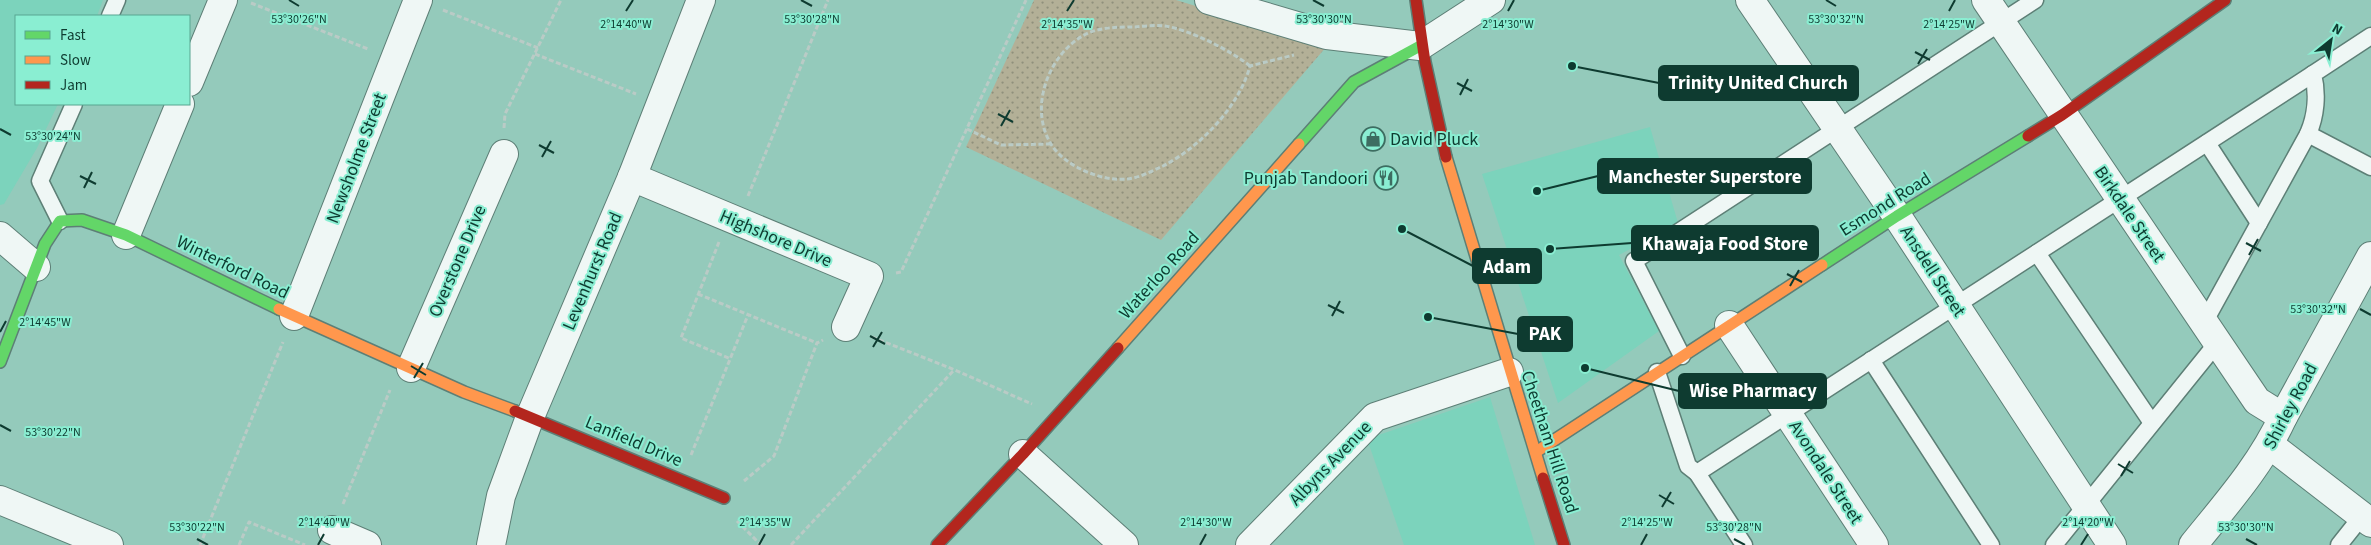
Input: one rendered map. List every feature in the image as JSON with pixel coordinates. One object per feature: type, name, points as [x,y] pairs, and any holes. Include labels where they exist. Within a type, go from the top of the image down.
[{"type":"main road","name":"Cheetham Hill Road","points":[[1416,0],[1420,46],[1452,181],[1508,372],[1536,452],[1564,545]]},
{"type":"main road","name":"Esmond Road","points":[[1536,452],[1729,324],[1897,216],[2062,115],[2225,0]]},
{"type":"main road","name":"Waterloo Road","points":[[937,545],[1058,416],[1354,82],[1420,46]]},
{"type":"main road","name":"Winterford Road","points":[[60,221],[70,219],[82,220],[126,235],[294,316],[464,392],[530,417]]},
{"type":"main road","points":[[0,362],[45,244],[60,221]]},
{"type":"main road","name":"Lanfield Drive","points":[[530,417],[724,498]]},
{"type":"street","points":[[190,80],[222,0]]},
{"type":"street","name":"Newsholme Street","points":[[294,316],[418,0]]},
{"type":"street","name":"Levenhurst Road","points":[[491,545],[501,496],[530,417],[632,177],[701,0]]},
{"type":"street","points":[[1210,0],[1326,35],[1420,46],[1491,0]]},
{"type":"street","name":"Ansdell Street","points":[[1750,0],[1897,216],[2112,545]]},
{"type":"street","name":"Birkdale Street","points":[[1986,0],[2257,401],[2283,417]]},
{"type":"street","points":[[126,235],[180,105]]},
{"type":"street","name":"Overstone Drive","points":[[406,366],[504,154]]},
{"type":"street","name":"Highshore Drive","points":[[632,177],[869,276]]},
{"type":"street","points":[[0,236],[36,267]]},
{"type":"street","name":"Shirley Road","points":[[2193,545],[2254,470],[2270,445],[2283,417],[2371,256]]},
{"type":"street","points":[[846,327],[869,276]]},
{"type":"street","name":"Avondale Street","points":[[1729,324],[1874,545]]},
{"type":"street","name":"Albyns Avenue","points":[[1250,545],[1375,417],[1508,372]]},
{"type":"street","points":[[2270,445],[2366,520]]},
{"type":"street","points":[[1023,454],[1124,545]]},
{"type":"street","points":[[0,500],[109,545]]},
{"type":"street","points":[[332,530],[367,545]]},
{"type":"lane","points":[[110,15],[117,0]]},
{"type":"lane","points":[[1682,356],[1634,261],[2035,0]]},
{"type":"lane","points":[[1696,473],[2371,36]]},
{"type":"lane","points":[[2054,545],[2152,423],[2210,333],[2259,223],[2314,121],[2316,86],[2313,74]]},
{"type":"lane","points":[[60,221],[40,181],[74,105]]},
{"type":"lane","points":[[2308,134],[2371,167]]},
{"type":"lane","points":[[2207,143],[2259,223]]},
{"type":"lane","points":[[2036,253],[2152,423]]},
{"type":"lane","points":[[1871,360],[1991,545]]},
{"type":"lane","points":[[1657,372],[1688,466],[1696,473],[1744,545]]},
{"type":"lane","points":[[2339,545],[2366,520]]},
{"type":"path","points":[[242,0],[395,59]]},
{"type":"path","points":[[418,0],[538,48]]},
{"type":"path","points":[[504,154],[505,114],[561,0]]},
{"type":"path","points":[[730,359],[681,338],[698,294],[733,220],[828,0]]},
{"type":"path","points":[[869,276],[901,272],[1026,0]]},
{"type":"path","points":[[1250,66],[1240,91],[1219,120],[1205,135],[1179,157],[1144,174],[1128,179],[1109,179],[1083,169],[1064,158],[1051,144],[1041,110],[1045,83],[1054,64],[1068,46],[1088,33],[1112,28],[1165,26],[1225,49],[1250,66],[1295,55]]},
{"type":"path","points":[[535,54],[660,104]]},
{"type":"path","points":[[966,129],[1001,145],[1051,144]]},
{"type":"path","points":[[698,294],[817,343]]},
{"type":"path","points":[[680,480],[748,314]]},
{"type":"path","points":[[200,545],[294,316]]},
{"type":"path","points":[[761,545],[738,524],[724,498],[774,456],[817,343],[846,327],[955,370],[1058,416]]},
{"type":"path","points":[[332,530],[406,366]]},
{"type":"path","points":[[791,545],[955,370]]},
{"type":"path","points":[[239,545],[249,522],[305,545]]},
{"type":"shaded area","points":[[0,0],[103,0],[97,15],[15,15],[15,105],[58,105],[37,148],[4,204],[0,205]]},
{"type":"shaded area","points":[[1034,0],[1176,0],[1327,46],[1161,240],[966,147]]},
{"type":"shaded area","points":[[1650,127],[1678,223],[1619,255],[1659,331],[1558,403],[1482,174]]},
{"type":"shaded area","points":[[1490,397],[1535,545],[1404,545],[1367,439]]},
{"type":"traffic: fast","points":[[1299,144],[1354,82],[1420,46]]},
{"type":"traffic: fast","points":[[1822,265],[1897,216],[2028,136]]},
{"type":"traffic: fast","points":[[0,362],[45,244],[60,221],[82,220],[126,235],[279,309]]},
{"type":"traffic: slow","points":[[1118,348],[1299,144]]},
{"type":"traffic: slow","points":[[1446,157],[1543,478]]},
{"type":"traffic: slow","points":[[1536,452],[1822,265]]},
{"type":"traffic: slow","points":[[279,309],[464,392],[515,411]]},
{"type":"traffic: jam","points":[[1416,0],[1425,62],[1446,157]]},
{"type":"traffic: jam","points":[[2028,136],[2062,115],[2225,0]]},
{"type":"traffic: jam","points":[[937,545],[1023,454],[1118,348]]},
{"type":"traffic: jam","points":[[515,411],[724,498]]},
{"type":"traffic: jam","points":[[1543,478],[1564,545]]},
{"type":"place","name":"Trinity United Church","points":[[1572,66]]},
{"type":"place","name":"David Pluck","points":[[1373,139]]},
{"type":"place","name":"Punjab Tandoori","points":[[1386,178]]},
{"type":"place","name":"Manchester Superstore","points":[[1537,191]]},
{"type":"place","name":"Adam","points":[[1402,229]]},
{"type":"place","name":"Khawaja Food Store","points":[[1550,249]]},
{"type":"place","name":"PAK","points":[[1428,317]]},
{"type":"place","name":"Wise Pharmacy","points":[[1585,368]]}]
